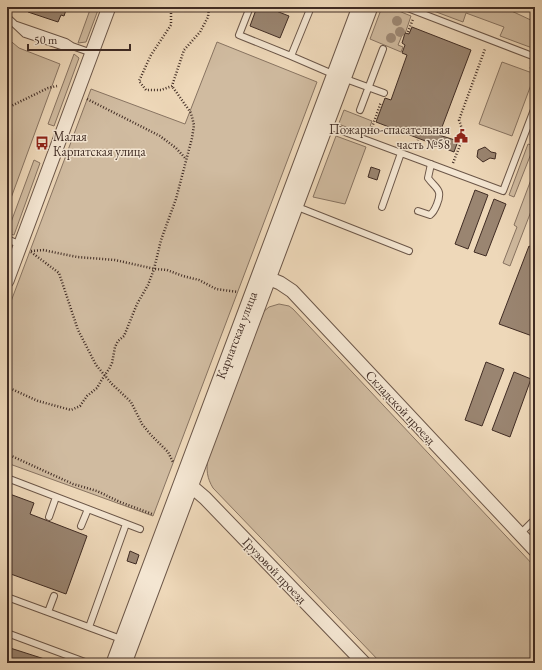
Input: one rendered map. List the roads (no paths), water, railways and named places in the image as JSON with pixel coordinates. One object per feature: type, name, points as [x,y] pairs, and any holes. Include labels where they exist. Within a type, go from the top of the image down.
[{"type":"street","points":[[7,281],[26,248],[77,94],[109,7]]},
{"type":"street","name":"Карпатская улица","points":[[339,76],[359,7]]},
{"type":"street","name":"Карпатская улица","points":[[112,663],[186,484],[339,76],[371,7]]},
{"type":"street","name":"Карпатская улица","points":[[125,663],[251,297],[264,276]]},
{"type":"street","name":"Складской проезд","points":[[264,276],[286,286],[292,291],[535,550]]},
{"type":"street","name":"Грузовой проезд","points":[[186,484],[205,498],[364,663]]},
{"type":"lane","points":[[7,14],[10,7]]},
{"type":"lane","points":[[250,7],[239,35],[384,93]]},
{"type":"lane","points":[[405,7],[535,57]]},
{"type":"lane","points":[[292,56],[309,8]]},
{"type":"lane","points":[[7,17],[14,24],[66,42],[92,54]]},
{"type":"lane","points":[[360,110],[383,49]]},
{"type":"lane","points":[[321,124],[503,191],[535,107]]},
{"type":"lane","points":[[382,207],[401,153]]},
{"type":"lane","points":[[418,211],[430,215],[433,213],[440,198],[440,194],[428,178],[431,164]]},
{"type":"lane","points":[[291,204],[409,251]]},
{"type":"lane","points":[[7,239],[26,248]]},
{"type":"lane","points":[[7,478],[140,529]]},
{"type":"lane","points":[[49,517],[56,497]]},
{"type":"lane","points":[[82,526],[88,509]]},
{"type":"lane","points":[[520,534],[532,522]]},
{"type":"lane","points":[[89,627],[126,524]]},
{"type":"lane","points":[[48,612],[54,596]]},
{"type":"lane","points":[[7,597],[121,640]]},
{"type":"lane","points":[[7,633],[85,662]]},
{"type":"place","name":"Пожарно-спасательная часть №58","points":[[461,136]]},
{"type":"place","name":"Малая Карпатская улица","points":[[42,143]]}]
